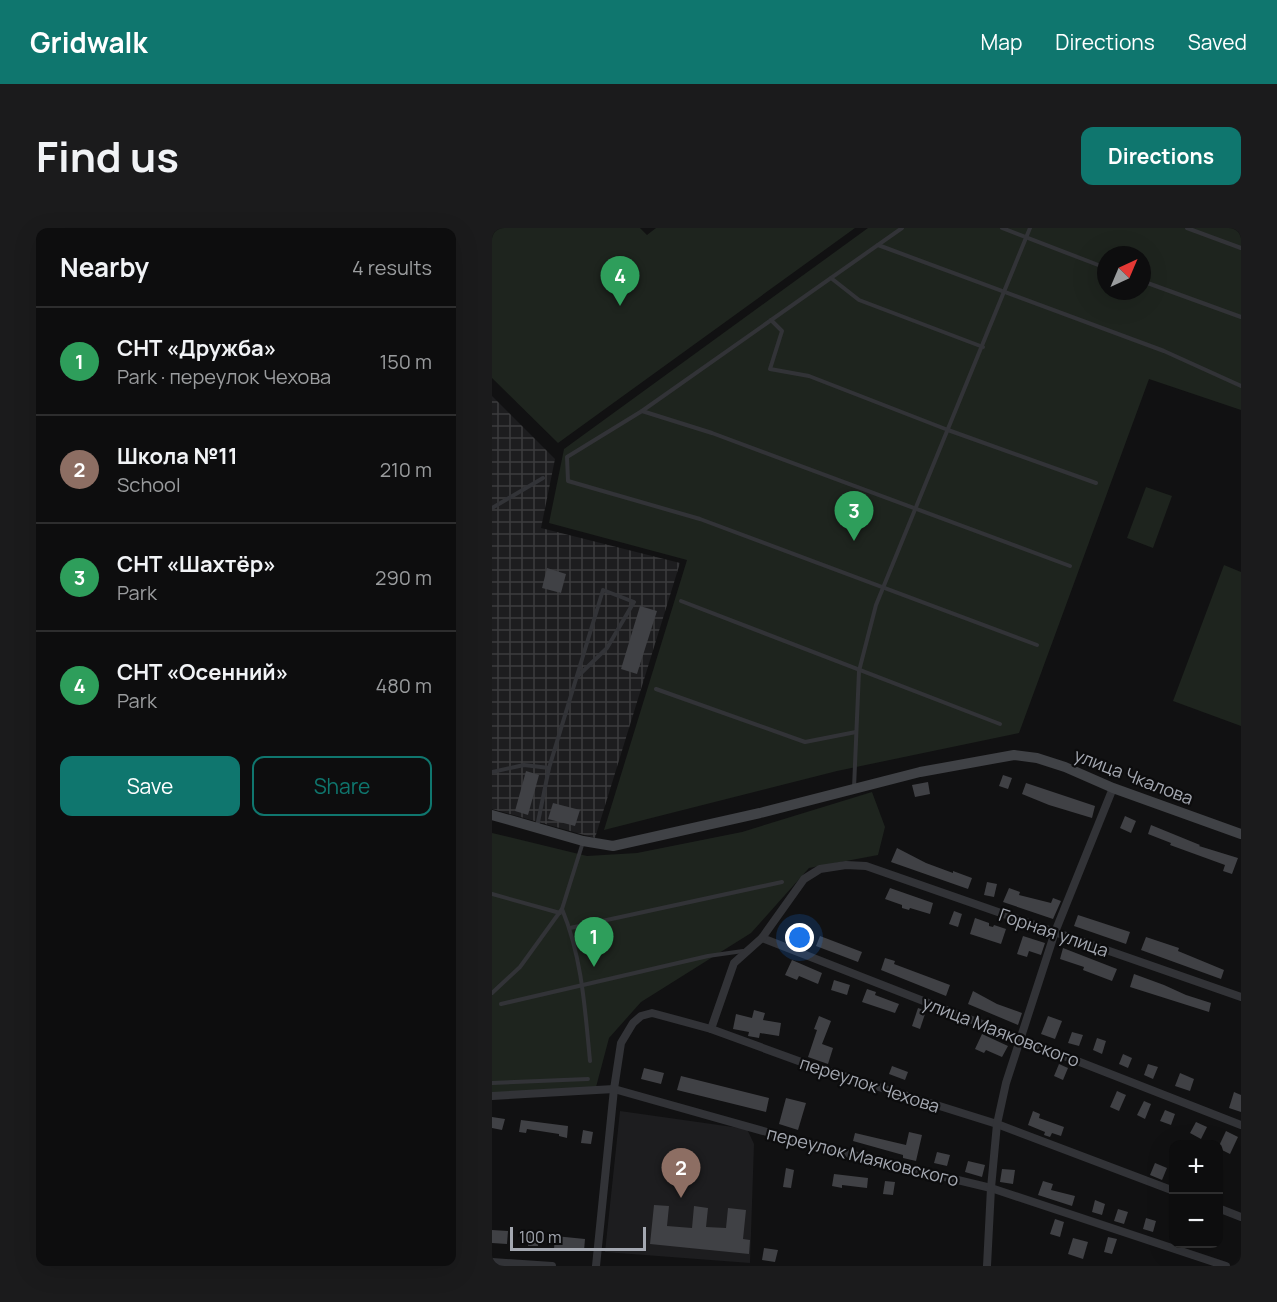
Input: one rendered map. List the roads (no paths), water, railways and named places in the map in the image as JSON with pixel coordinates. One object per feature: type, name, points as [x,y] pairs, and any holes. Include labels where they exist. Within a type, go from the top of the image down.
[{"type":"main road","name":"улица Чкалова","points":[[854,788],[920,772],[1014,755],[1037,758],[1241,834]]},
{"type":"main road","points":[[492,815],[583,841],[613,846],[760,813],[854,788]]},
{"type":"street","points":[[987,1266],[991,1188],[998,1124],[1006,1083],[1055,932],[1113,788]]},
{"type":"street","name":"Горная улица","points":[[762,938],[804,879],[820,869],[846,865],[866,866],[1241,997]]},
{"type":"street","points":[[711,1029],[734,963],[762,938]]},
{"type":"street","name":"улица Маяковского","points":[[762,938],[1241,1125]]},
{"type":"street","name":"переулок Чехова","points":[[596,1266],[614,1089],[621,1043],[633,1023],[641,1016],[652,1013],[711,1029],[815,1067],[998,1124],[1169,1189]]},
{"type":"street","name":"переулок Маяковского","points":[[492,1096],[614,1089],[820,1147],[991,1188],[1226,1266]]},
{"type":"street","points":[[1223,1210],[1241,1217]]},
{"type":"street","points":[[492,1262],[552,1266]]},
{"type":"lane","points":[[902,228],[642,411],[567,457],[568,482],[700,519],[1037,645]]},
{"type":"lane","points":[[1002,228],[1097,265]]},
{"type":"lane","points":[[854,788],[859,671],[876,604],[1005,294],[1030,228]]},
{"type":"lane","points":[[1187,228],[1198,230],[1241,248]]},
{"type":"lane","points":[[878,245],[1005,294],[1164,351],[1241,386]]},
{"type":"lane","points":[[831,278],[859,300],[983,347]]},
{"type":"lane","points":[[1151,284],[1241,318]]},
{"type":"lane","points":[[771,320],[782,331],[770,369],[809,376],[948,430],[1096,483]]},
{"type":"lane","points":[[642,411],[712,433],[1070,566]]},
{"type":"lane","points":[[492,508],[543,478]]},
{"type":"lane","points":[[537,828],[549,768],[603,590],[634,602],[607,648],[577,676]]},
{"type":"lane","points":[[681,601],[1000,724]]},
{"type":"lane","points":[[656,688],[805,742],[856,732]]},
{"type":"lane","points":[[492,772],[524,765],[549,768]]},
{"type":"lane","points":[[492,993],[520,967],[561,911],[583,841]]},
{"type":"lane","points":[[570,928],[782,882]]},
{"type":"lane","points":[[492,894],[561,911],[570,928],[583,985],[590,1061]]},
{"type":"lane","points":[[501,1004],[708,956],[747,951]]},
{"type":"lane","points":[[492,1083],[588,1079]]},
{"type":"place","name":"СНТ «Осенний»","points":[[620,306]]},
{"type":"place","name":"СНТ «Шахтёр»","points":[[854,541]]},
{"type":"place","name":"СНТ «Дружба»","points":[[594,967]]},
{"type":"place","name":"Школа №11","points":[[681,1198]]}]
